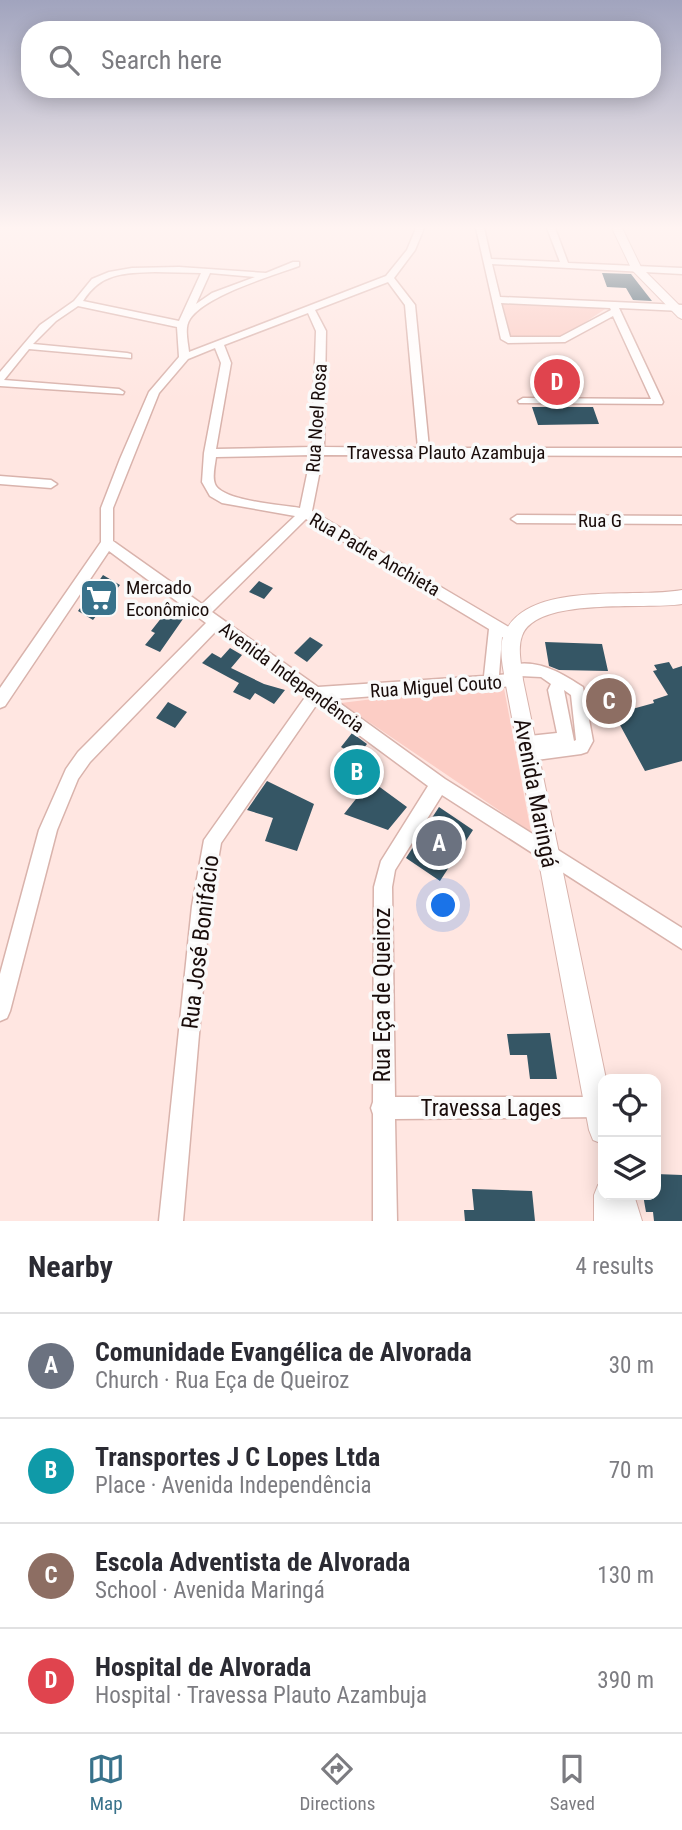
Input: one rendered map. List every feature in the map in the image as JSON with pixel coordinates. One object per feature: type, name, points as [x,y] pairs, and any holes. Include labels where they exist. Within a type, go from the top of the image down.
[{"type":"main road","points":[[654,285],[680,310]]},
{"type":"main road","points":[[504,631],[540,608],[682,597]]},
{"type":"main road","name":"Avenida Maringá","points":[[504,631],[598,1104]]},
{"type":"main road","points":[[608,1200],[609,1221]]},
{"type":"main road","points":[[621,1200],[627,1221]]},
{"type":"street","points":[[0,381],[49,320],[78,303],[90,285]]},
{"type":"street","points":[[184,357],[184,321],[200,285]]},
{"type":"street","points":[[78,303],[184,321],[215,295],[240,285]]},
{"type":"street","points":[[0,701],[107,544],[107,508],[126,459],[155,392],[184,357],[371,285]]},
{"type":"street","points":[[395,285],[410,305],[424,453]]},
{"type":"street","points":[[493,285],[504,337],[515,342],[562,340],[615,308]]},
{"type":"street","points":[[497,300],[680,310]]},
{"type":"street","points":[[523,401],[658,402],[615,308]]},
{"type":"street","name":"Rua Noel Rosa","points":[[305,513],[318,451],[321,331],[311,310]]},
{"type":"street","name":"Rua Padre Anchieta","points":[[219,345],[226,363],[210,453],[208,482],[219,498],[305,513],[504,631]]},
{"type":"street","points":[[27,346],[127,356]]},
{"type":"street","points":[[0,381],[119,392]]},
{"type":"street","name":"Travessa Plauto Azambuja","points":[[210,453],[682,452]]},
{"type":"street","points":[[0,480],[51,484]]},
{"type":"street","points":[[0,1011],[48,830],[72,774],[84,757],[305,513]]},
{"type":"street","name":"Rua G","points":[[517,519],[682,520]]},
{"type":"street","name":"Avenida Independência","points":[[107,544],[439,784],[682,939]]},
{"type":"street","points":[[491,682],[504,631]]},
{"type":"street","name":"Rua Miguel Couto","points":[[316,694],[491,682],[514,675],[544,671],[561,683],[573,686],[578,692],[586,741],[581,747],[567,744],[528,748]]},
{"type":"street","name":"Rua José Bonifácio","points":[[171,1221],[201,906],[213,840],[316,694]]},
{"type":"street","name":"Rua Eça de Queiroz","points":[[385,1221],[382,1108],[383,887],[387,867],[439,784]]},
{"type":"street","name":"Travessa Lages","points":[[382,1108],[598,1119]]},
{"type":"shaded area","points":[[502,301],[608,307],[562,338],[510,337]]},
{"type":"shaded area","points":[[503,683],[531,832],[341,703]]},
{"type":"building","points":[[606,285],[640,285],[652,301],[633,300],[626,288]]},
{"type":"building","points":[[532,407],[593,407],[599,424],[538,425]]},
{"type":"building","name":"Mercado Econômico","points":[[103,575],[120,585],[93,620],[78,611]]},
{"type":"building","points":[[259,581],[273,588],[264,599],[249,592]]},
{"type":"building","points":[[166,612],[183,619],[160,652],[145,645],[155,633],[151,631]]},
{"type":"building","points":[[310,637],[323,645],[307,662],[294,653]]},
{"type":"building","points":[[545,642],[602,644],[608,671],[559,670],[549,666]]},
{"type":"building","points":[[230,648],[242,655],[231,668],[264,684],[285,690],[274,704],[255,693],[250,700],[233,692],[239,683],[202,663],[212,653],[221,658]]},
{"type":"building","points":[[669,662],[673,669],[682,666],[682,761],[645,771],[614,714],[654,703],[653,700],[668,695],[653,671],[657,670],[654,665]]},
{"type":"building","points":[[168,702],[187,712],[175,728],[156,718]]},
{"type":"building","points":[[352,733],[367,744],[357,757],[341,747]]},
{"type":"building","points":[[357,757],[373,769],[366,777],[407,807],[388,830],[344,814],[363,790],[342,775]]},
{"type":"building","points":[[267,781],[314,804],[297,851],[265,841],[273,818],[247,810]]},
{"type":"building","points":[[439,807],[473,830],[440,881],[406,858]]},
{"type":"building","points":[[550,1033],[557,1079],[530,1079],[527,1055],[510,1055],[507,1034]]},
{"type":"building","points":[[661,1174],[682,1175],[682,1221],[654,1221],[653,1212],[646,1212],[644,1200],[661,1200]]},
{"type":"building","points":[[472,1189],[532,1191],[535,1221],[465,1221],[464,1210],[474,1210]]},
{"type":"place","name":"Hospital de Alvorada","points":[[557,382]]},
{"type":"place","name":"Mercado Econômico","points":[[99,598]]},
{"type":"place","name":"Escola Adventista de Alvorada","points":[[609,701]]},
{"type":"place","name":"Transportes J C Lopes Ltda","points":[[357,772]]},
{"type":"place","name":"Comunidade Evangélica de Alvorada","points":[[439,843]]}]
